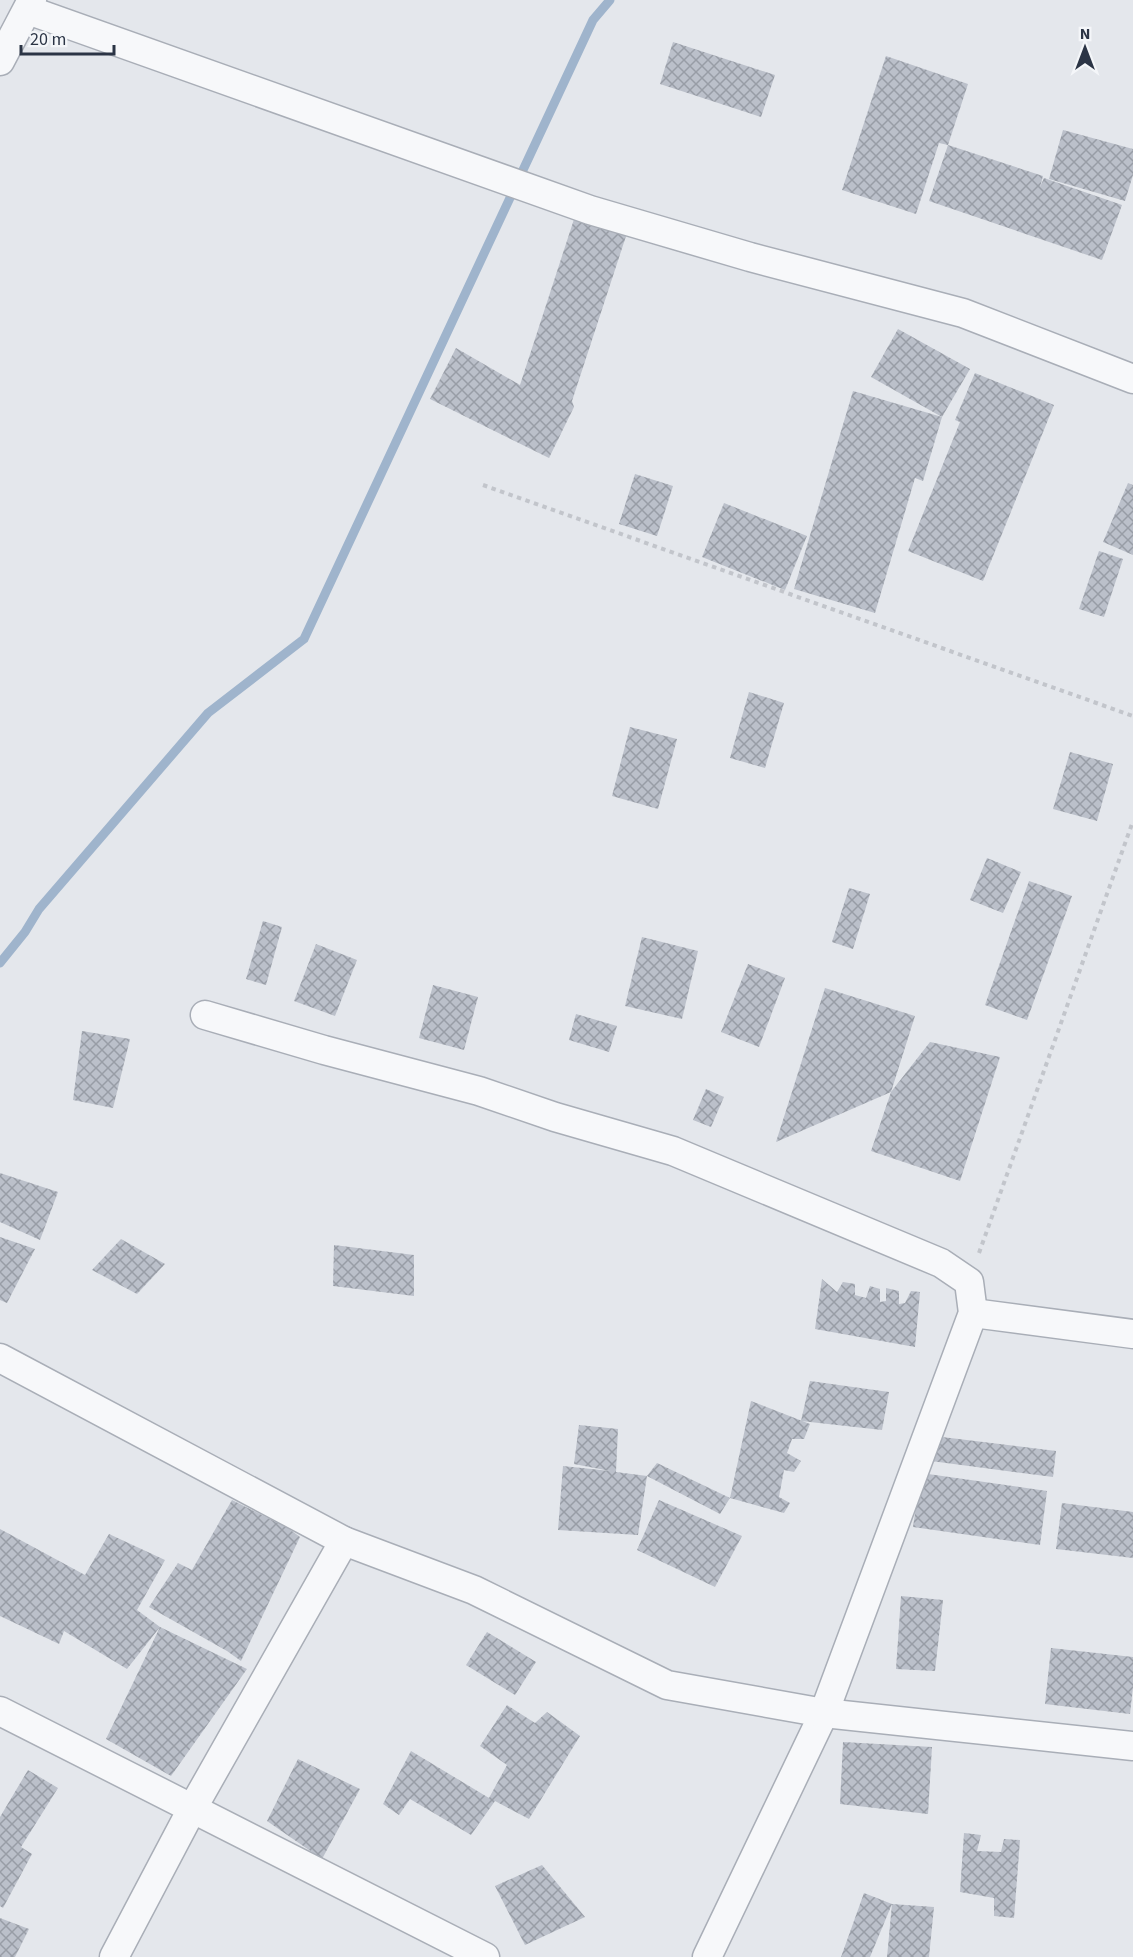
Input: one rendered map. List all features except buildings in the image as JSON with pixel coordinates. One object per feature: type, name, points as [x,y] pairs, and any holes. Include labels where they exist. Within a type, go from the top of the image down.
[{"type":"street","points":[[0,61],[30,5],[590,210],[963,313],[1133,379]]},
{"type":"street","points":[[206,1015],[324,1050],[478,1091],[555,1118],[673,1151],[941,1263],[969,1282],[973,1313],[824,1713],[707,1957]]},
{"type":"street","points":[[973,1313],[1133,1334]]},
{"type":"street","points":[[0,1358],[344,1540],[474,1590],[667,1685],[824,1713],[1133,1746]]},
{"type":"street","points":[[114,1957],[192,1809],[344,1540]]},
{"type":"street","points":[[0,1712],[485,1957]]},
{"type":"path","points":[[483,485],[1133,716]]},
{"type":"path","points":[[969,1282],[1133,821]]},
{"type":"waterway","points":[[0,963],[25,932],[39,909],[208,713],[304,639],[593,20],[610,0]]}]
